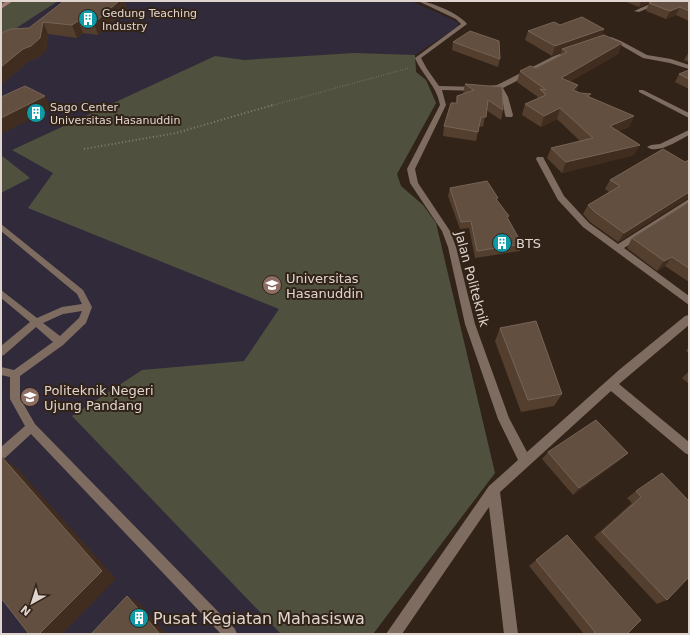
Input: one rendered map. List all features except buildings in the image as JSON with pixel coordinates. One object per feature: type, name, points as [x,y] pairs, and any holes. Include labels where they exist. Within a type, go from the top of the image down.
[{"type":"street","points":[[1,8],[10,1]]},
{"type":"street","points":[[421,1],[458,18],[464,24],[420,56],[418,58],[422,65]]},
{"type":"street","points":[[637,11],[662,1]]},
{"type":"street","points":[[597,43],[613,39],[645,57],[670,61],[689,67]]},
{"type":"street","points":[[437,88],[480,89],[499,87],[554,58],[577,50]]},
{"type":"street","name":"Jalan Politeknik","points":[[422,65],[437,88],[443,105],[410,169],[414,183],[436,214],[452,247],[470,324],[504,419],[525,461]]},
{"type":"street","points":[[499,87],[505,97],[509,115]]},
{"type":"street","points":[[641,91],[689,116]]},
{"type":"street","points":[[650,147],[662,146],[689,132]]},
{"type":"street","points":[[540,159],[555,188],[568,207],[586,225],[689,301]]},
{"type":"street","points":[[618,248],[689,202]]},
{"type":"street","points":[[393,634],[493,490],[611,384],[689,319]]},
{"type":"street","points":[[611,384],[689,449]]},
{"type":"street","points":[[493,490],[511,634]]},
{"type":"lane","points":[[1,227],[80,292],[88,307],[84,320],[60,342],[15,374],[1,371]]},
{"type":"lane","points":[[1,294],[60,342]]},
{"type":"lane","points":[[1,352],[36,322],[62,311],[88,307]]},
{"type":"lane","points":[[15,374],[15,399],[31,427],[230,634]]},
{"type":"lane","points":[[1,454],[31,427]]},
{"type":"path","points":[[84,150],[176,133],[298,98],[422,65]]},
{"type":"shaded area","name":"Universitas Hasanuddin","points":[[1,1],[411,1],[458,22],[458,27],[415,55],[416,72],[426,80],[436,103],[397,174],[401,186],[423,205],[436,223],[495,473],[373,634],[1,634]]},
{"type":"green space","points":[[1,1],[58,1],[1,38]]},
{"type":"green space","name":"Universitas Hasanuddin","points":[[354,53],[415,55],[416,72],[426,80],[436,103],[397,174],[401,186],[423,205],[436,223],[495,473],[373,634],[281,634],[72,416],[142,370],[244,361],[279,309],[28,208],[53,173],[12,150],[215,56],[244,60]]},
{"type":"green space","points":[[1,155],[30,178],[1,193]]},
{"type":"place","name":"Gedung Teaching Industry","points":[[88,19]]},
{"type":"place","name":"Sago Center Universitas Hasanuddin","points":[[36,113]]},
{"type":"place","name":"BTS","points":[[502,243]]},
{"type":"place","name":"Universitas Hasanuddin","points":[[272,285]]},
{"type":"place","name":"Politeknik Negeri Ujung Pandang","points":[[30,397]]},
{"type":"place","name":"Pusat Kegiatan Mahasiswa","points":[[139,618]]}]
